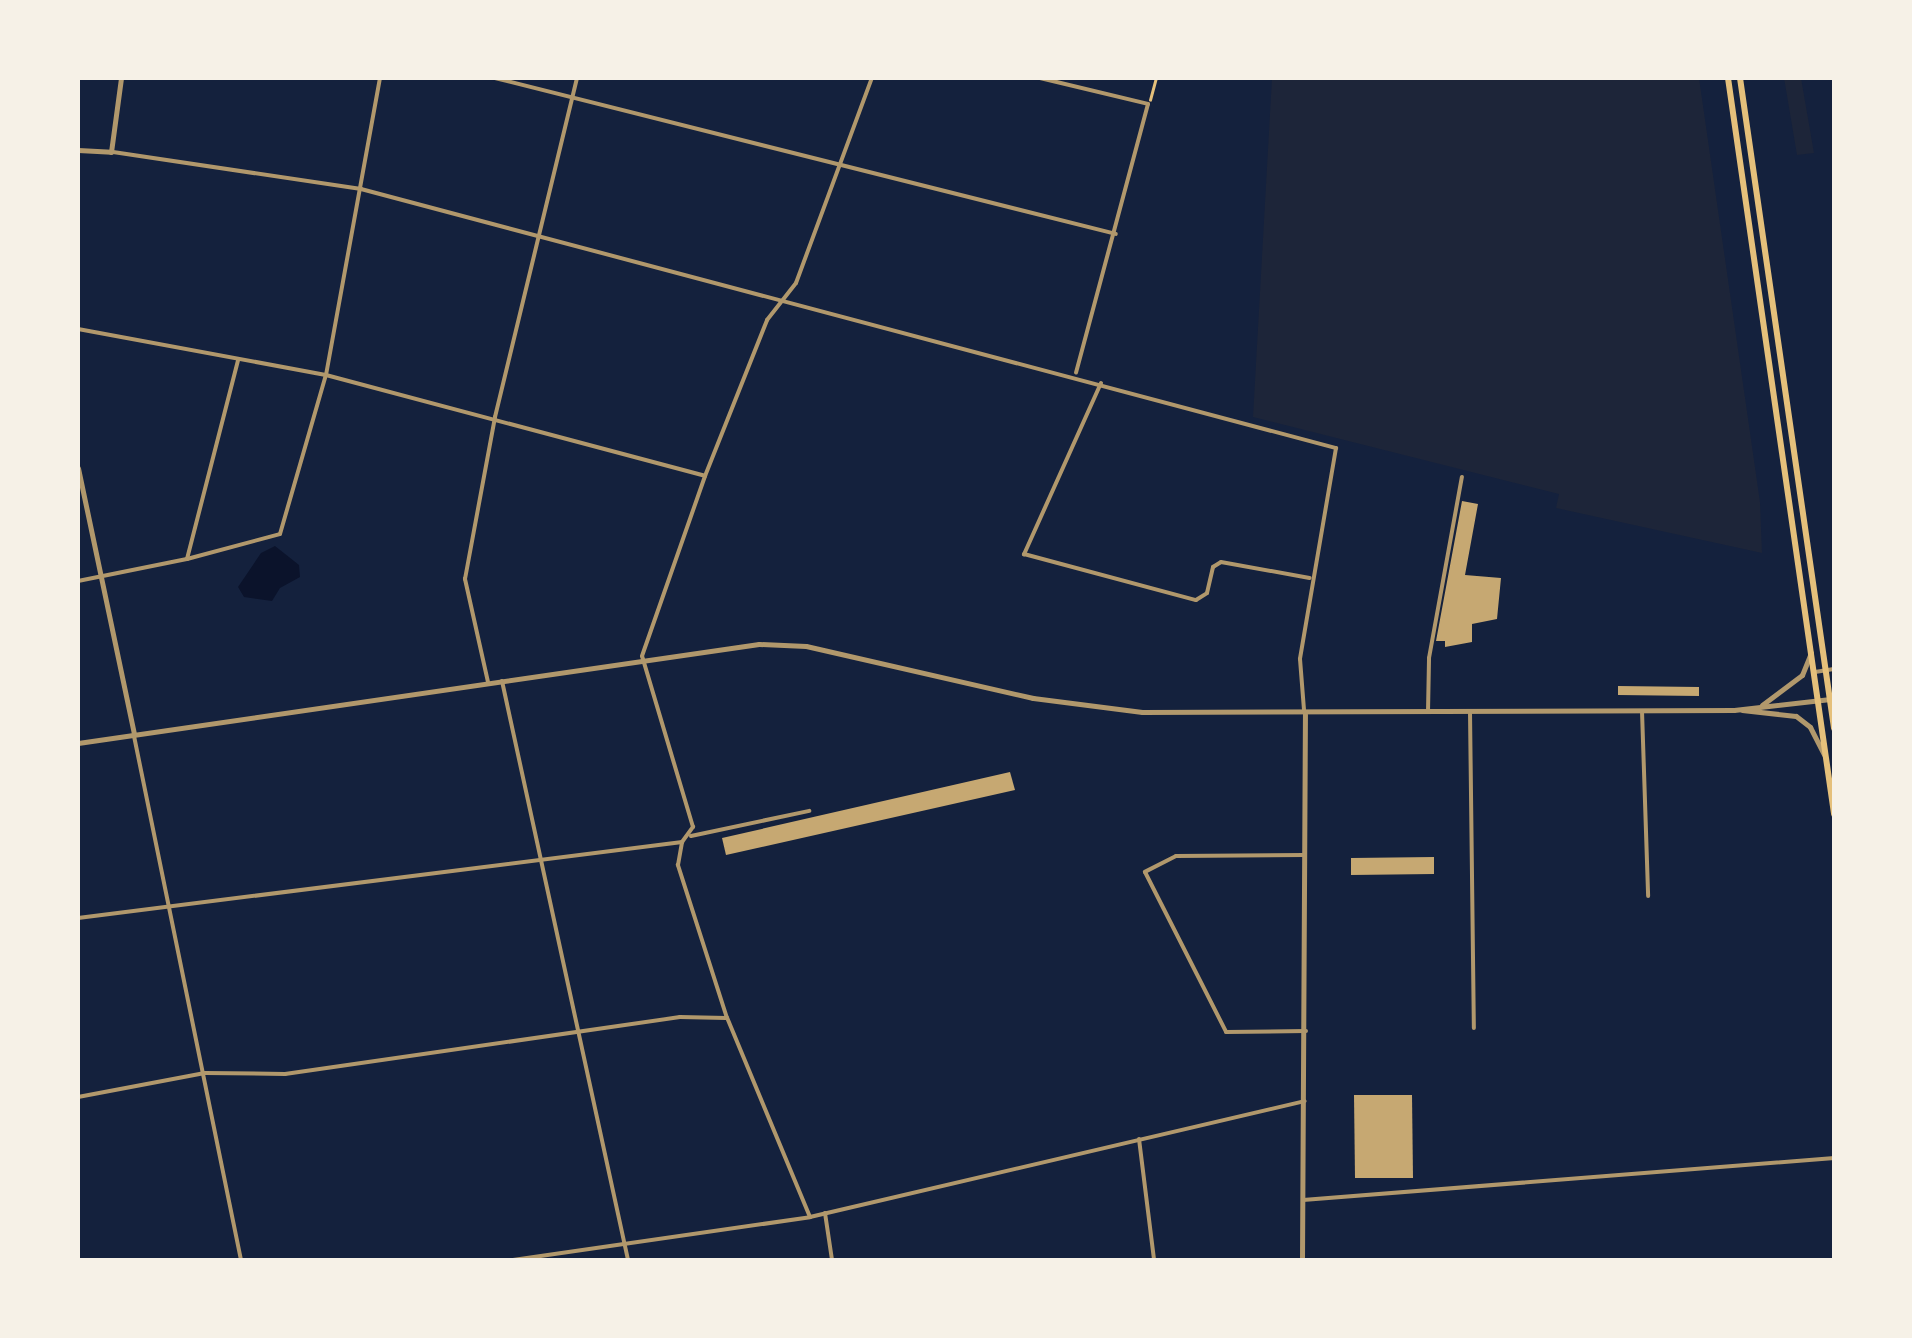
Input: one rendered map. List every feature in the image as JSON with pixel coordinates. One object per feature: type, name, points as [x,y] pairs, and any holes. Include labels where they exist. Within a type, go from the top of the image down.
[{"type":"main road","points":[[1728,78],[1834,814]]},
{"type":"main road","points":[[1740,78],[1831,670],[1834,728]]},
{"type":"street","points":[[110,152],[120,78]]},
{"type":"street","points":[[78,581],[188,559],[280,534],[326,375],[380,78]]},
{"type":"street","points":[[495,78],[1116,234]]},
{"type":"street","points":[[488,682],[465,586],[495,416],[577,78]]},
{"type":"street","points":[[691,836],[642,656],[705,476],[767,320],[796,283],[872,78]]},
{"type":"street","points":[[1040,78],[1148,104],[1076,375]]},
{"type":"street","points":[[78,150],[360,189],[1076,375],[1336,448],[1310,578],[1300,659],[1305,714],[1306,1101],[1302,1260]]},
{"type":"street","points":[[78,329],[326,375],[495,416],[705,476]]},
{"type":"street","points":[[188,559],[238,360]]},
{"type":"street","points":[[1101,382],[1022,546],[1030,558],[1196,600],[1208,593],[1221,562],[1310,578]]},
{"type":"street","points":[[78,468],[171,904],[241,1260]]},
{"type":"street","points":[[1428,712],[1429,658],[1462,477]]},
{"type":"street","points":[[78,743],[502,681],[642,656],[760,644],[806,646],[1115,710],[1305,714],[1734,710],[1796,716],[1810,727],[1826,760]]},
{"type":"street","points":[[1760,706],[1802,675],[1812,650]]},
{"type":"street","points":[[1815,672],[1831,670]]},
{"type":"street","points":[[502,681],[542,855],[575,1031],[628,1260]]},
{"type":"street","points":[[1734,710],[1830,698]]},
{"type":"street","points":[[1642,711],[1648,896]]},
{"type":"street","points":[[1470,712],[1474,1028]]},
{"type":"street","points":[[78,918],[542,855],[682,842],[691,836],[810,811]]},
{"type":"street","points":[[682,842],[678,866],[727,1018],[810,1217]]},
{"type":"street","points":[[1304,856],[1176,856],[1145,872],[1226,1032],[1306,1031]]},
{"type":"street","points":[[78,1097],[204,1073],[284,1074],[575,1031],[727,1018]]},
{"type":"street","points":[[513,1260],[810,1217],[1306,1101]]},
{"type":"street","points":[[1139,1139],[1154,1260]]},
{"type":"street","points":[[1303,1200],[1834,1158]]},
{"type":"street","points":[[825,1213],[832,1260]]},
{"type":"path","points":[[1148,104],[1156,78]]},
{"type":"shaded area","points":[[1272,78],[1699,78],[1760,502],[1762,553],[1556,508],[1559,494],[1253,417]]},
{"type":"shaded area","points":[[1784,78],[1801,78],[1814,153],[1797,155]]},
{"type":"shaded area","points":[[275,546],[299,565],[300,577],[280,588],[272,601],[244,597],[238,587],[261,553]]},
{"type":"building","points":[[1462,501],[1478,504],[1465,575],[1501,578],[1497,619],[1472,624],[1472,642],[1445,647],[1445,641],[1436,641]]},
{"type":"building","points":[[1618,686],[1699,687],[1699,696],[1618,695]]},
{"type":"building","points":[[1010,772],[1015,790],[726,855],[722,838]]},
{"type":"building","points":[[1434,857],[1434,874],[1351,875],[1351,858]]},
{"type":"building","points":[[1354,1095],[1412,1095],[1413,1178],[1355,1178]]}]
